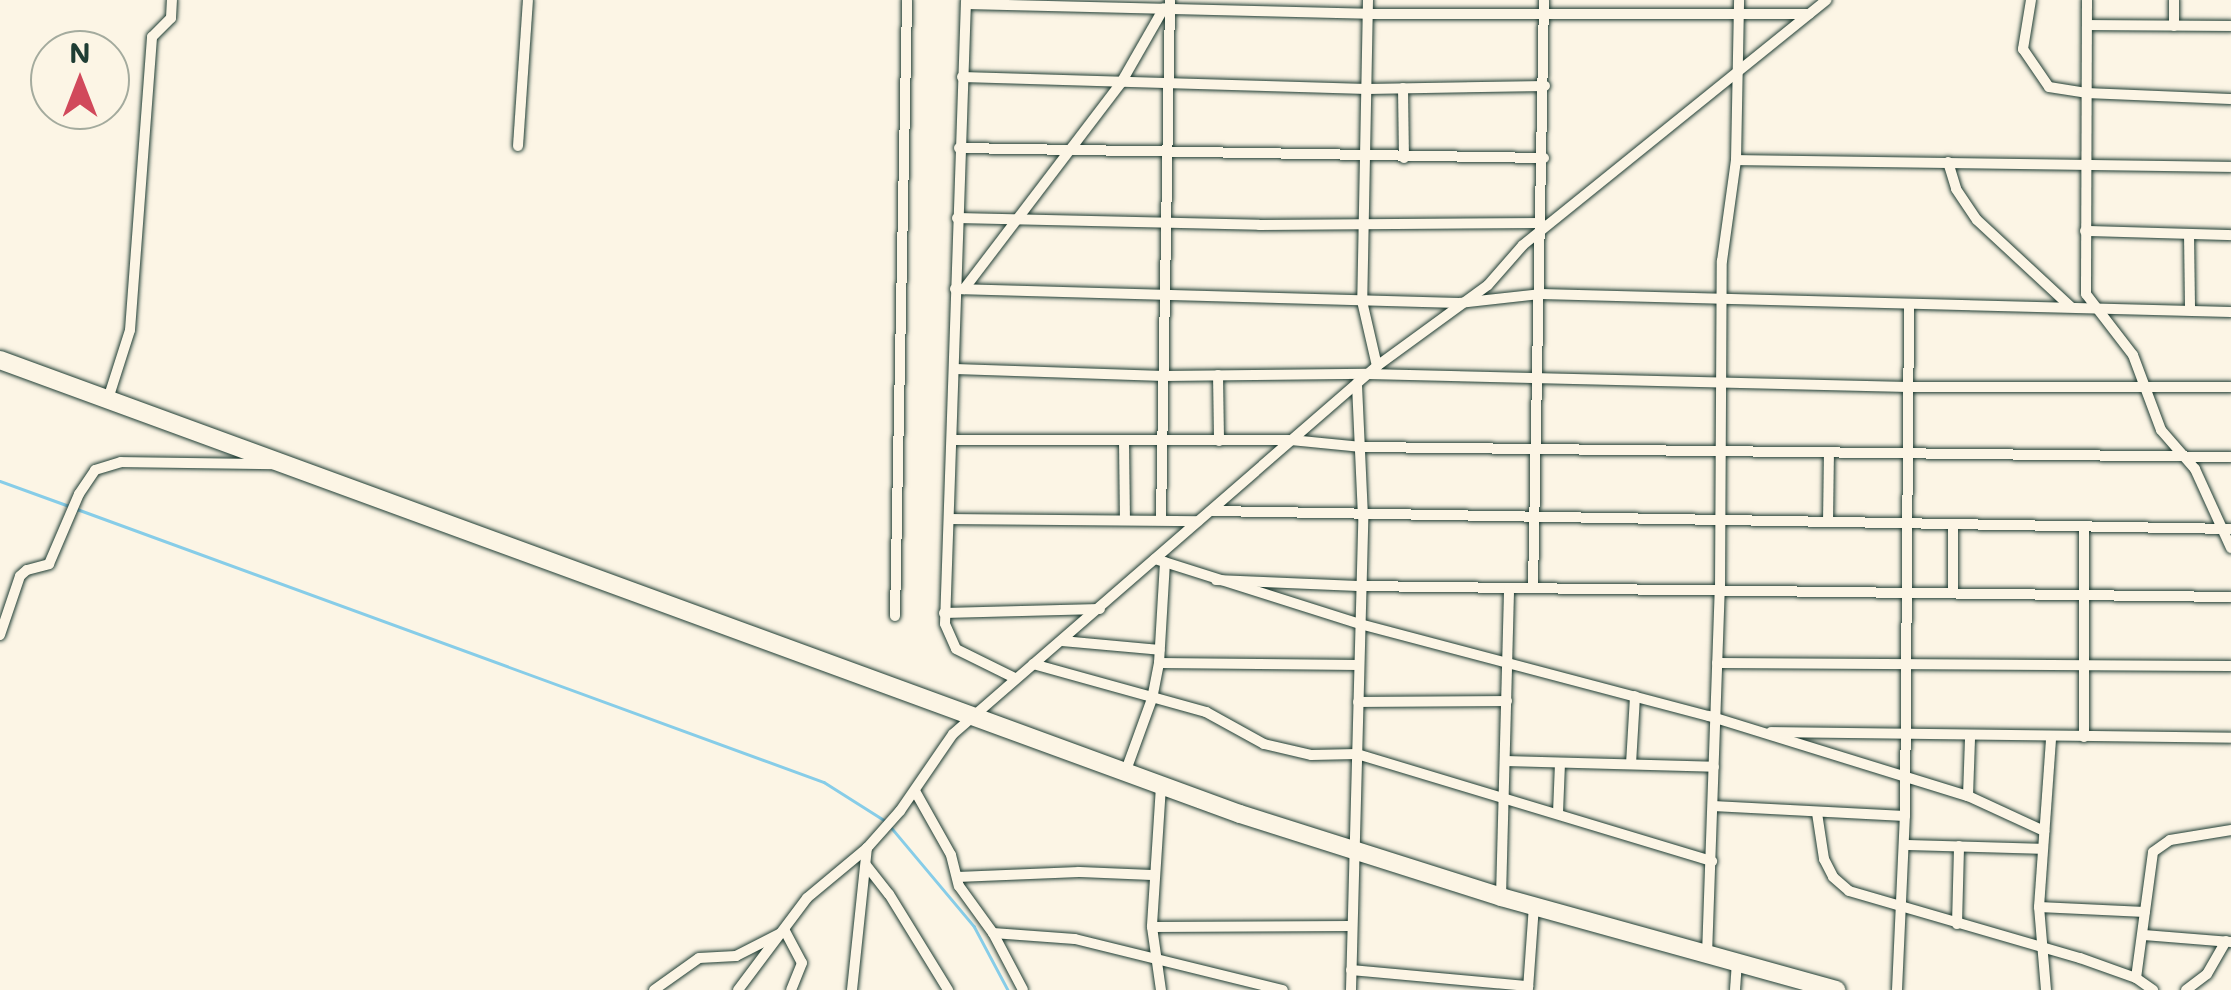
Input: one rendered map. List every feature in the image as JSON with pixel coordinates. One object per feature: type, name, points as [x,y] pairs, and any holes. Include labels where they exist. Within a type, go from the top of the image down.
[{"type":"highway","points":[[0,360],[1161,786],[1354,852],[1836,990]]},
{"type":"street","points":[[108,399],[130,330],[152,37],[171,18],[172,0]]},
{"type":"street","points":[[518,146],[528,0]]},
{"type":"street","points":[[895,616],[908,0]]},
{"type":"street","points":[[1368,0],[1362,301],[1372,370]]},
{"type":"street","points":[[1533,588],[1544,0]]},
{"type":"street","points":[[1706,954],[1720,591],[1723,242],[1736,160],[1741,66],[1739,0]]},
{"type":"street","points":[[738,990],[808,898],[867,848],[915,791],[949,739],[1015,678],[1160,560],[1198,521],[1372,370],[1459,302],[1488,285],[1541,226],[1692,112],[1741,66],[1827,0]]},
{"type":"street","points":[[2031,0],[2024,54],[2049,87],[2231,98]]},
{"type":"street","points":[[2086,0],[2086,294],[2124,340],[2161,430],[2188,458],[2226,528],[2231,548]]},
{"type":"street","points":[[2174,0],[2174,26]]},
{"type":"street","points":[[1015,678],[956,650],[946,634],[944,613],[960,289],[957,218],[966,2],[1173,5],[1368,14],[1810,14]]},
{"type":"street","points":[[960,289],[1121,83],[1173,5]]},
{"type":"street","points":[[1160,518],[1166,84],[1173,5]]},
{"type":"street","points":[[2086,26],[2231,26]]},
{"type":"street","points":[[962,77],[1367,89],[1545,86]]},
{"type":"street","points":[[1404,88],[1404,158]]},
{"type":"street","points":[[960,148],[1366,158],[1544,158]]},
{"type":"street","points":[[1736,160],[2231,167]]},
{"type":"street","points":[[1948,162],[1956,189],[1977,220],[2054,296],[2074,309]]},
{"type":"street","points":[[957,218],[1541,226]]},
{"type":"street","points":[[2085,231],[2231,235]]},
{"type":"street","points":[[2189,234],[2190,310]]},
{"type":"street","points":[[960,289],[1459,302],[1540,294],[1724,302],[2231,312]]},
{"type":"street","points":[[1897,990],[1906,816],[1909,306]]},
{"type":"street","points":[[954,369],[1164,376],[1372,370],[1538,378],[1724,379],[1908,386],[2231,387]]},
{"type":"street","points":[[1218,376],[1220,440]]},
{"type":"street","points":[[1351,990],[1362,517],[1358,383]]},
{"type":"street","points":[[954,440],[1291,440],[1362,447],[2231,458]]},
{"type":"street","points":[[1124,441],[1125,518]]},
{"type":"street","points":[[1828,522],[1829,454]]},
{"type":"street","points":[[0,635],[20,576],[30,568],[46,567],[79,494],[95,470],[121,462],[286,465]]},
{"type":"street","points":[[1211,510],[1362,517],[2226,528]]},
{"type":"street","points":[[951,518],[1198,521]]},
{"type":"street","points":[[1952,524],[1953,594]]},
{"type":"street","points":[[2084,526],[2084,737]]},
{"type":"street","points":[[1160,560],[1360,624],[1716,718],[1968,796],[2044,832]]},
{"type":"street","points":[[1125,773],[1152,699],[1159,663],[1160,560]]},
{"type":"street","points":[[1216,580],[1358,586],[2231,597]]},
{"type":"street","points":[[1501,896],[1509,588]]},
{"type":"street","points":[[944,613],[1101,609]]},
{"type":"street","points":[[1061,641],[1160,650]]},
{"type":"street","points":[[1159,663],[1359,665]]},
{"type":"street","points":[[1034,664],[1206,712],[1264,744],[1311,755],[1357,754],[1712,861]]},
{"type":"street","points":[[1717,664],[2231,666]]},
{"type":"street","points":[[1631,764],[1634,696]]},
{"type":"street","points":[[1358,702],[1507,701]]},
{"type":"street","points":[[1756,731],[1970,738],[2231,738]]},
{"type":"street","points":[[1968,796],[1970,738]]},
{"type":"street","points":[[2046,990],[2039,944],[2039,907],[2051,738]]},
{"type":"street","points":[[1505,761],[1714,767]]},
{"type":"street","points":[[1558,813],[1560,762]]},
{"type":"street","points":[[1161,786],[1152,927],[1161,990]]},
{"type":"street","points":[[915,791],[975,912],[993,932],[1023,990]]},
{"type":"street","points":[[1714,806],[1906,816]]},
{"type":"street","points":[[1817,813],[1824,859],[1833,878],[1862,897],[2039,944],[2136,978],[2153,990]]},
{"type":"street","points":[[2136,978],[2150,861],[2159,844],[2231,830]]},
{"type":"street","points":[[1904,845],[2043,849]]},
{"type":"street","points":[[1957,924],[1959,846]]},
{"type":"street","points":[[852,990],[867,848]]},
{"type":"street","points":[[866,866],[889,894],[948,990]]},
{"type":"street","points":[[957,877],[1079,872],[1153,875]]},
{"type":"street","points":[[1351,970],[1528,988],[1534,906]]},
{"type":"street","points":[[2039,907],[2144,912]]},
{"type":"street","points":[[1152,927],[1352,926]]},
{"type":"street","points":[[654,990],[700,958],[736,956],[785,931]]},
{"type":"street","points":[[785,931],[802,963],[791,990]]},
{"type":"street","points":[[993,932],[1064,936],[1283,990]]},
{"type":"street","points":[[2144,935],[2228,942],[2206,974],[2186,990]]},
{"type":"street","points":[[1735,990],[1737,963]]},
{"type":"waterway","points":[[0,481],[69,506]]},
{"type":"waterway","points":[[77,509],[824,782],[884,820]]},
{"type":"waterway","points":[[890,826],[974,926],[1008,990]]}]
